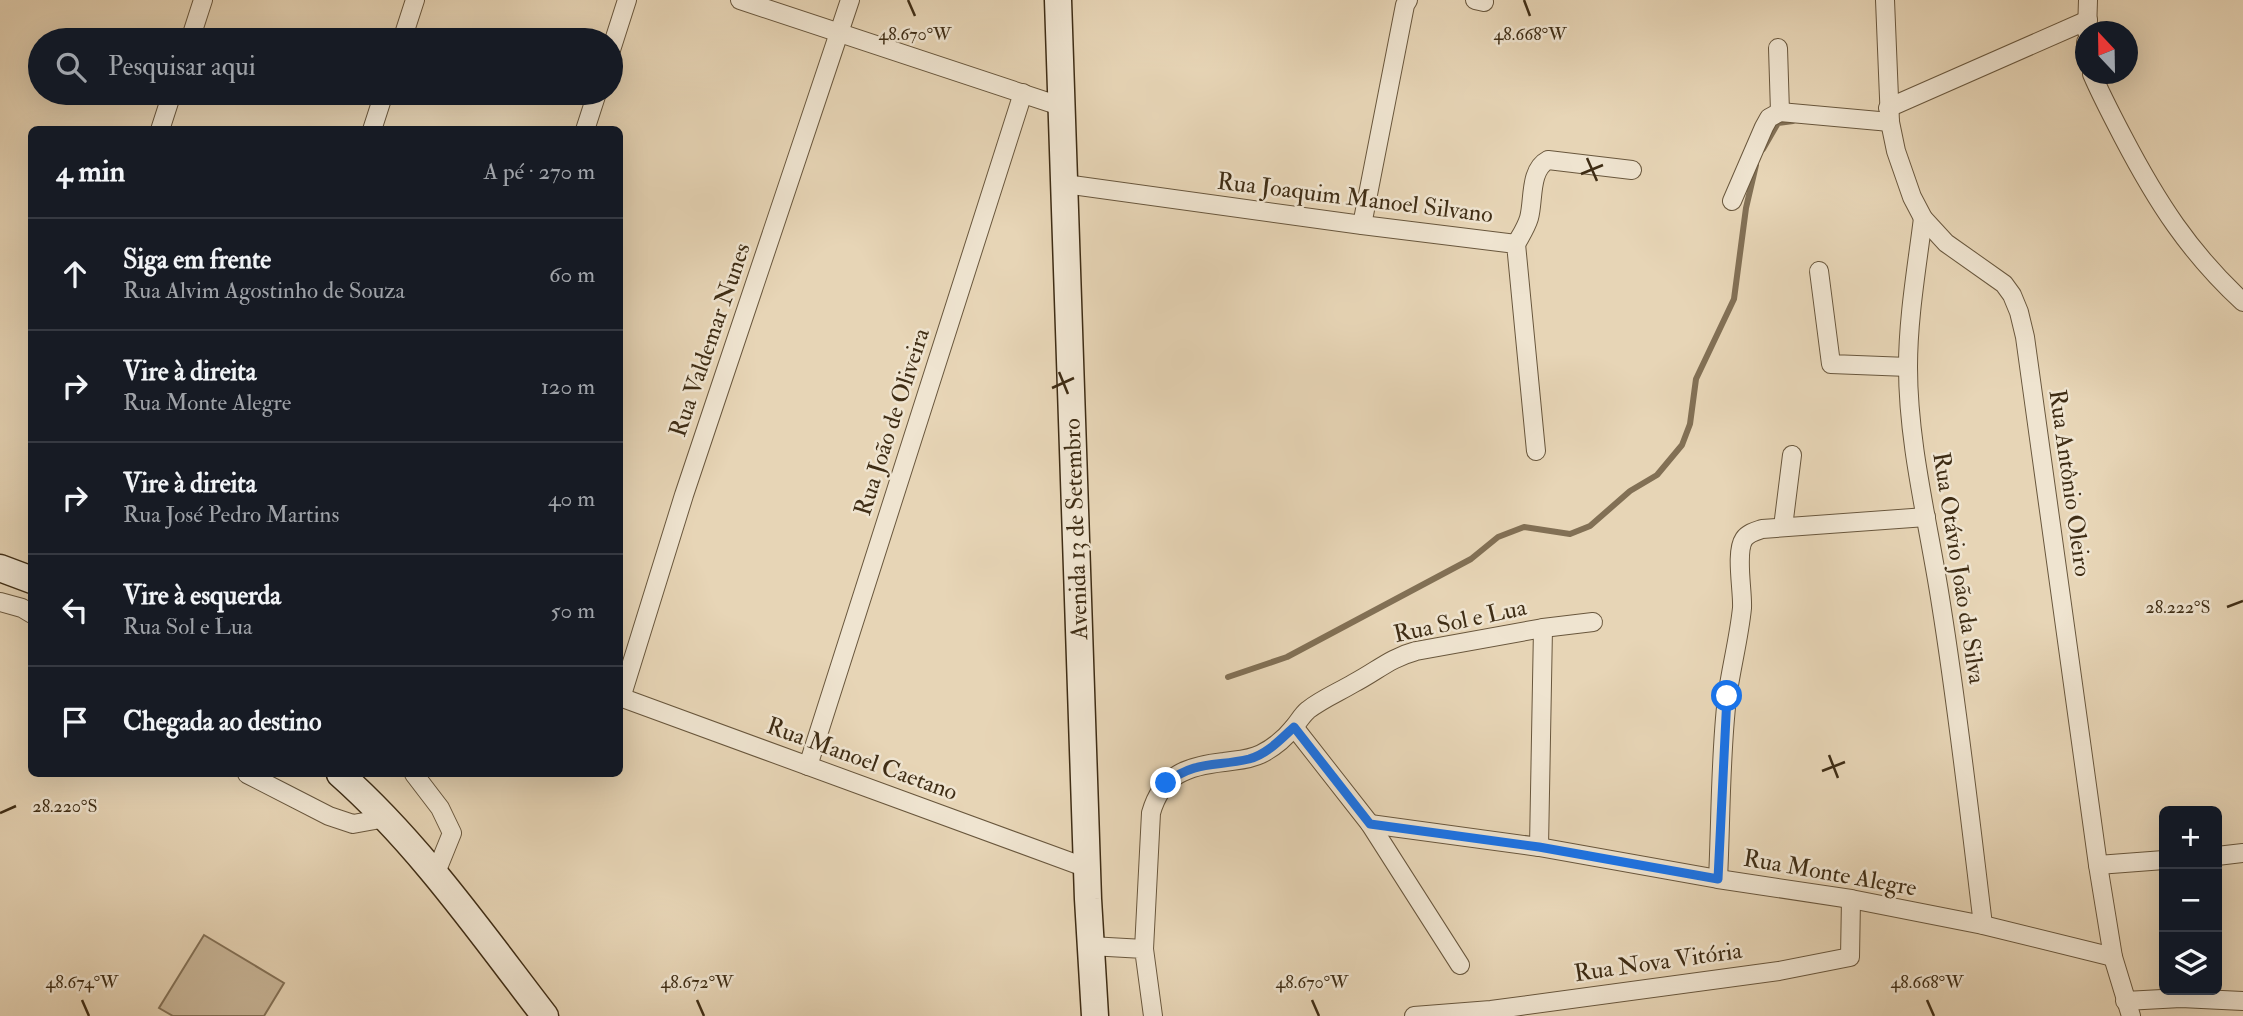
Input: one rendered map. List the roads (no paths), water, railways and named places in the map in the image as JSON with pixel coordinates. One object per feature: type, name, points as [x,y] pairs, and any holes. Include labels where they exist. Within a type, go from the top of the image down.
[{"type":"main road","name":"Avenida 13 de Setembro","points":[[1058,0],[1087,868],[1095,1016]]},
{"type":"main road","points":[[0,568],[28,578]]},
{"type":"main road","points":[[343,777],[386,818],[435,875],[545,1016]]},
{"type":"street","points":[[194,28],[203,0]]},
{"type":"street","points":[[406,28],[415,0]]},
{"type":"street","points":[[618,28],[627,0]]},
{"type":"street","points":[[740,0],[1060,106]]},
{"type":"street","name":"Rua Valdemar Nunes","points":[[623,688],[684,495],[850,0]]},
{"type":"street","points":[[1362,225],[1408,0]]},
{"type":"street","name":"Rua Antônio Oleiro","points":[[1885,0],[1889,115],[1903,173],[1923,218],[1946,243],[2004,284],[2019,312],[2030,366],[2098,865],[2113,957],[2128,1009]]},
{"type":"street","points":[[2087,21],[2088,0]]},
{"type":"street","points":[[1732,201],[1769,118],[1780,113],[1889,115],[2075,31]]},
{"type":"street","points":[[1778,48],[1780,113]]},
{"type":"street","points":[[2097,84],[2147,184],[2173,225],[2197,256],[2243,302]]},
{"type":"street","name":"Rua João de Oliveira","points":[[808,766],[1023,93]]},
{"type":"street","points":[[161,126],[168,105]]},
{"type":"street","points":[[373,126],[380,105]]},
{"type":"street","points":[[586,126],[593,105]]},
{"type":"street","points":[[1516,244],[1530,215],[1536,172],[1548,160],[1632,170]]},
{"type":"street","name":"Rua Joaquim Manoel Silvano","points":[[1065,184],[1516,244],[1536,451]]},
{"type":"street","name":"Rua Otávio João da Silva","points":[[1923,218],[1911,311],[1908,367],[1926,517],[1951,663],[1983,925]]},
{"type":"street","points":[[1819,271],[1831,364],[1908,367]]},
{"type":"street","points":[[1783,527],[1792,455]]},
{"type":"street","points":[[1718,879],[1727,696],[1742,605],[1741,549],[1744,538],[1751,533],[1783,527],[1926,517]]},
{"type":"street","points":[[0,602],[28,612]]},
{"type":"street","points":[[1543,628],[1593,622]]},
{"type":"street","name":"Rua Sol e Lua","points":[[1153,1016],[1144,948],[1149,834],[1156,796],[1166,783],[1179,773],[1195,767],[1249,759],[1262,754],[1275,745],[1320,701],[1397,657],[1416,651],[1543,628],[1539,847]]},
{"type":"street","name":"Rua Manoel Caetano","points":[[623,698],[1087,868]]},
{"type":"street","points":[[1294,727],[1370,824],[1460,965]]},
{"type":"street","points":[[253,777],[329,816],[353,824],[386,818]]},
{"type":"street","points":[[416,777],[440,808],[452,833],[435,875]]},
{"type":"street","name":"Rua Monte Alegre","points":[[1370,824],[1539,847],[1718,879],[1851,899],[1983,925],[2113,957]]},
{"type":"street","points":[[2222,855],[2243,853]]},
{"type":"street","points":[[2098,865],[2159,860]]},
{"type":"street","name":"Rua Nova Vitória","points":[[1414,1016],[1491,1010],[1779,971],[1850,957],[1851,899]]},
{"type":"street","points":[[1090,946],[1144,948]]},
{"type":"street","points":[[2128,1009],[2181,998],[2243,1002]]},
{"type":"waterway","points":[[1763,149],[1778,123],[1793,121]]},
{"type":"waterway","points":[[1228,677],[1287,657],[1471,559],[1498,537],[1524,527],[1570,534],[1590,526],[1630,491],[1657,475],[1682,445],[1690,424],[1696,379],[1734,299],[1746,208],[1756,165]]}]
